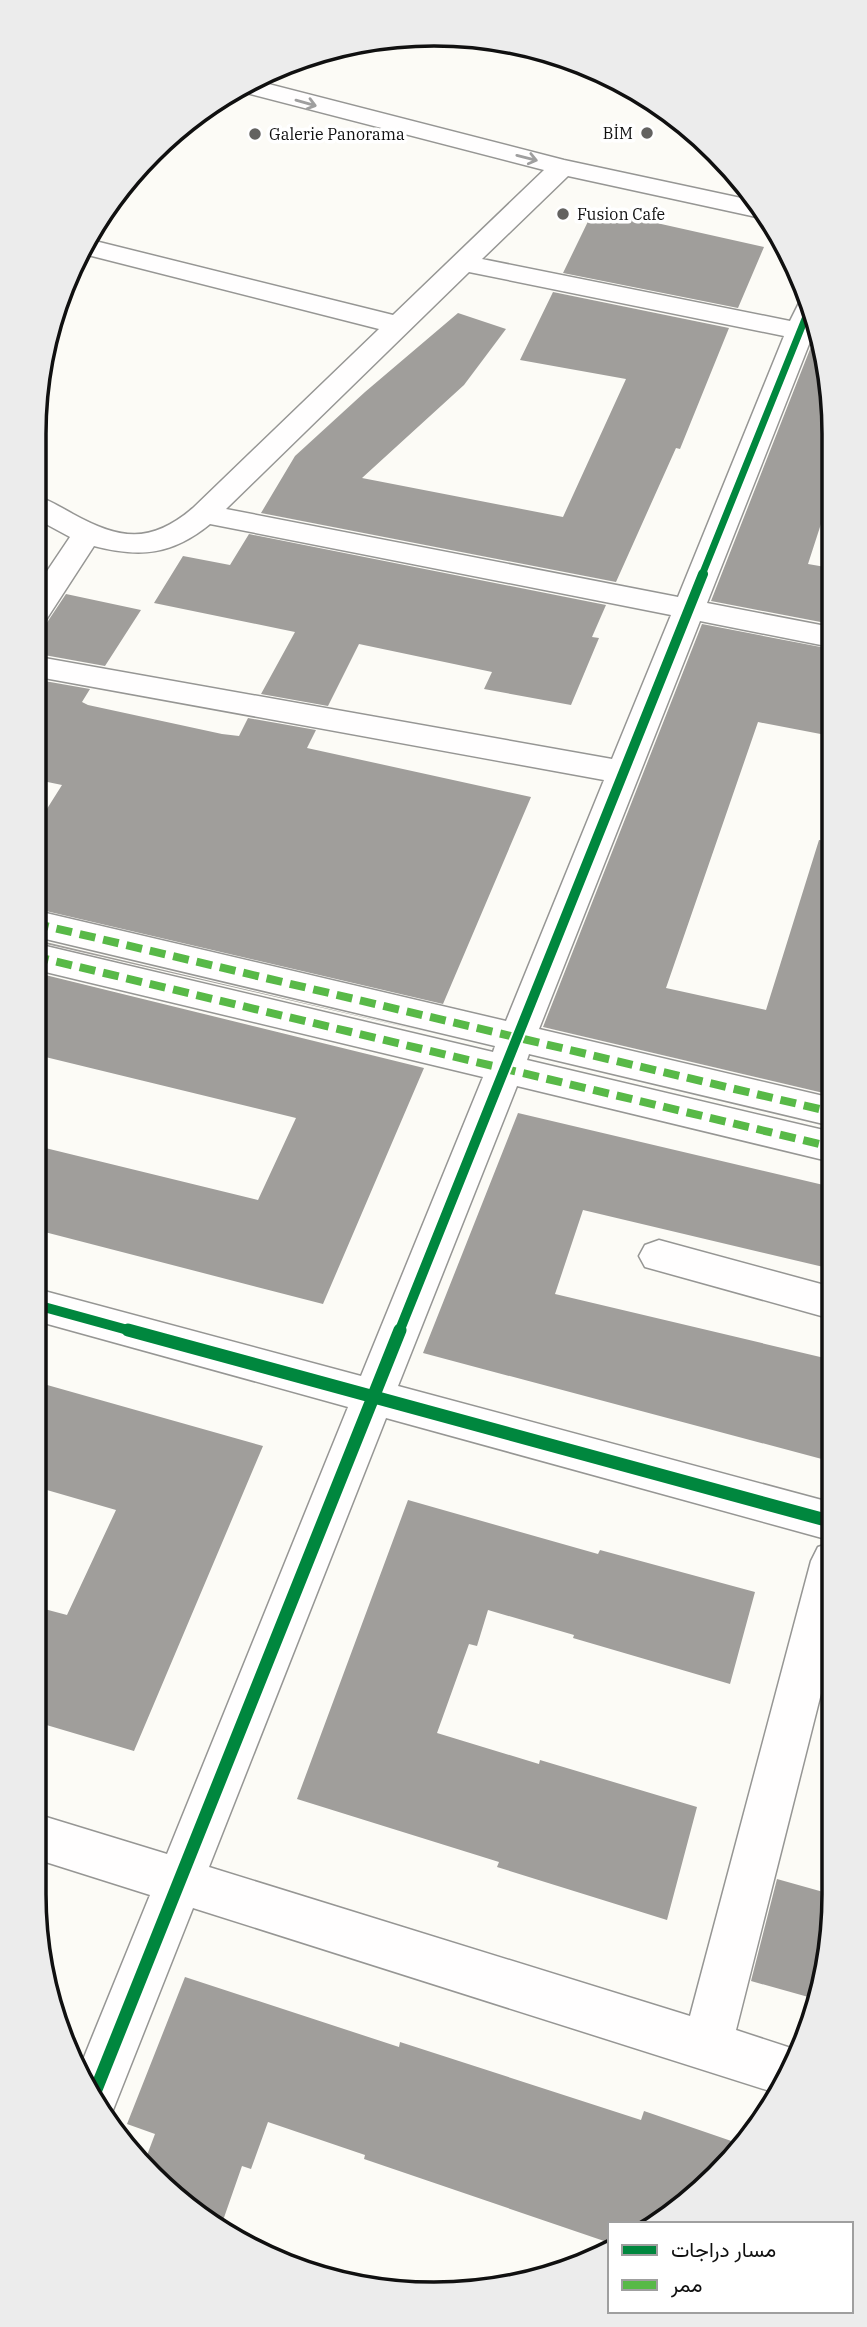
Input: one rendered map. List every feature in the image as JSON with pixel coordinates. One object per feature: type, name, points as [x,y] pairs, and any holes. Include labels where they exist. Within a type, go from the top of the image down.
[{"type":"street","points":[[287,74],[603,153],[727,180]]},
{"type":"street","points":[[257,89],[562,167],[748,206]]},
{"type":"street","points":[[46,511],[88,534],[130,544],[149,544],[177,534],[204,514],[562,167]]},
{"type":"street","points":[[93,248],[398,325]]},
{"type":"street","points":[[97,2088],[689,610],[806,336],[462,262]]},
{"type":"street","points":[[204,514],[822,636]]},
{"type":"street","points":[[46,597],[88,534]]},
{"type":"street","points":[[46,668],[624,772]]},
{"type":"street","points":[[46,927],[511,1053],[822,1144]]},
{"type":"street","points":[[46,960],[511,1053],[822,1110]]},
{"type":"street","points":[[659,1256],[822,1300]]},
{"type":"street","points":[[46,1308],[822,1519]]},
{"type":"street","points":[[707,2045],[822,1603]]},
{"type":"street","points":[[46,1839],[779,2068]]},
{"type":"building","points":[[594,209],[764,247],[738,308],[563,273]]},
{"type":"building","points":[[553,292],[729,328],[680,449],[676,448],[616,582],[261,513],[295,456],[458,313],[506,329],[464,385],[362,478],[563,517],[626,379],[520,360]]},
{"type":"building","points":[[811,346],[821,408],[822,521],[808,564],[822,566],[822,622],[711,601]]},
{"type":"building","points":[[249,534],[606,605],[592,637],[599,638],[571,705],[484,689],[492,672],[359,644],[328,706],[261,694],[295,632],[154,603],[183,556],[230,565]]},
{"type":"building","points":[[66,594],[141,610],[105,666],[46,655],[46,624]]},
{"type":"building","points":[[702,624],[822,647],[822,734],[758,722],[666,988],[766,1010],[819,840],[822,840],[822,1093],[543,1027]]},
{"type":"building","points":[[46,681],[90,689],[82,702],[88,705],[222,734],[239,736],[248,718],[316,730],[307,748],[531,797],[443,1004],[46,911],[46,810],[62,785],[46,782]]},
{"type":"building","points":[[46,942],[431,1033],[46,944]]},
{"type":"building","points":[[46,975],[424,1068],[323,1304],[46,1232],[46,1148],[258,1200],[296,1118],[46,1057]]},
{"type":"building","points":[[518,1113],[822,1185],[822,1267],[583,1210],[555,1294],[822,1357],[822,1459],[423,1353]]},
{"type":"building","points":[[46,1385],[263,1446],[134,1751],[46,1725],[46,1609],[67,1615],[116,1510],[46,1490]]},
{"type":"building","points":[[408,1500],[598,1554],[600,1550],[755,1592],[730,1684],[488,1610],[477,1646],[469,1644],[437,1733],[539,1764],[540,1760],[697,1807],[667,1920],[497,1867],[499,1862],[297,1799]]},
{"type":"building","points":[[777,1879],[822,1892],[818,1944],[807,1997],[751,1981]]},
{"type":"building","points":[[185,1977],[399,2047],[400,2042],[641,2120],[644,2111],[732,2141],[689,2185],[640,2222],[608,2222],[608,2240],[605,2241],[364,2159],[365,2155],[268,2122],[251,2169],[242,2166],[223,2220],[178,2185],[147,2155],[155,2134],[127,2124]]},
{"type":"marked path","points":[[46,926],[822,1110]]},
{"type":"marked path","points":[[46,959],[822,1145]]},
{"type":"cycle path","points":[[97,2088],[804,321]]},
{"type":"cycle path","points":[[46,1308],[822,1519]]},
{"type":"place","name":"BİM","points":[[647,133]]},
{"type":"place","name":"Galerie Panorama","points":[[255,134]]},
{"type":"place","name":"Fusion Cafe","points":[[563,214]]}]
